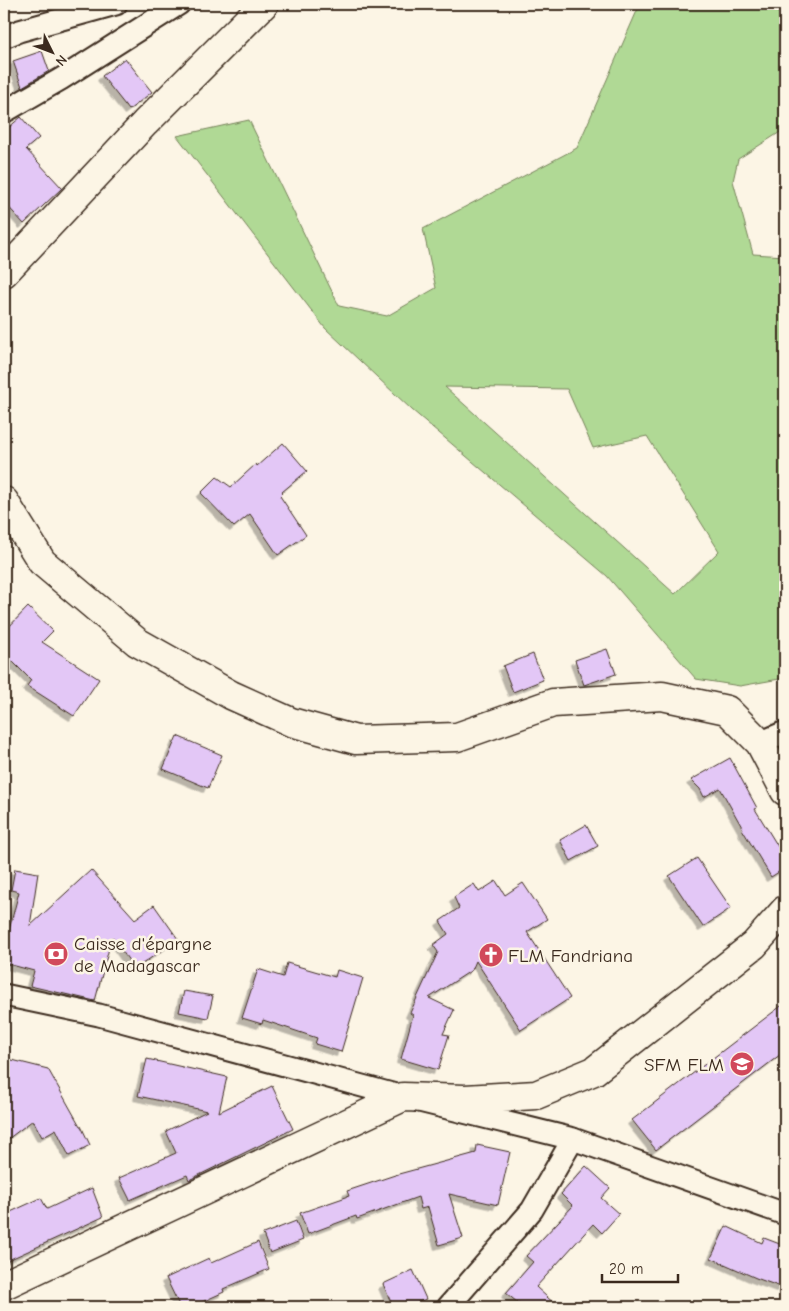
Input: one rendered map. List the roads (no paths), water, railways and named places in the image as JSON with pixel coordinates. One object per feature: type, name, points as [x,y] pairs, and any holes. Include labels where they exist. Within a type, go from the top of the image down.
[{"type":"main road","points":[[4,273],[145,124],[264,4]]},
{"type":"main road","points":[[4,500],[42,562],[137,642],[231,695],[291,722],[356,740],[457,738],[553,703],[662,696],[727,710],[760,743],[785,791]]},
{"type":"main road","points":[[4,1285],[403,1097],[465,1098],[536,1095],[594,1070],[754,946],[785,910]]},
{"type":"street","points":[[4,36],[116,4]]},
{"type":"street","points":[[4,112],[61,80],[179,4]]},
{"type":"street","points":[[760,743],[785,732]]},
{"type":"street","points":[[4,995],[99,1015],[403,1097],[573,1139],[785,1214]]},
{"type":"street","points":[[448,1307],[532,1210],[573,1139]]},
{"type":"place","name":"Caisse d'épargne de Madagascar","points":[[56,954]]},
{"type":"place","name":"FLM Fandriana","points":[[491,955]]},
{"type":"place","name":"SFM FLM","points":[[742,1064]]}]
